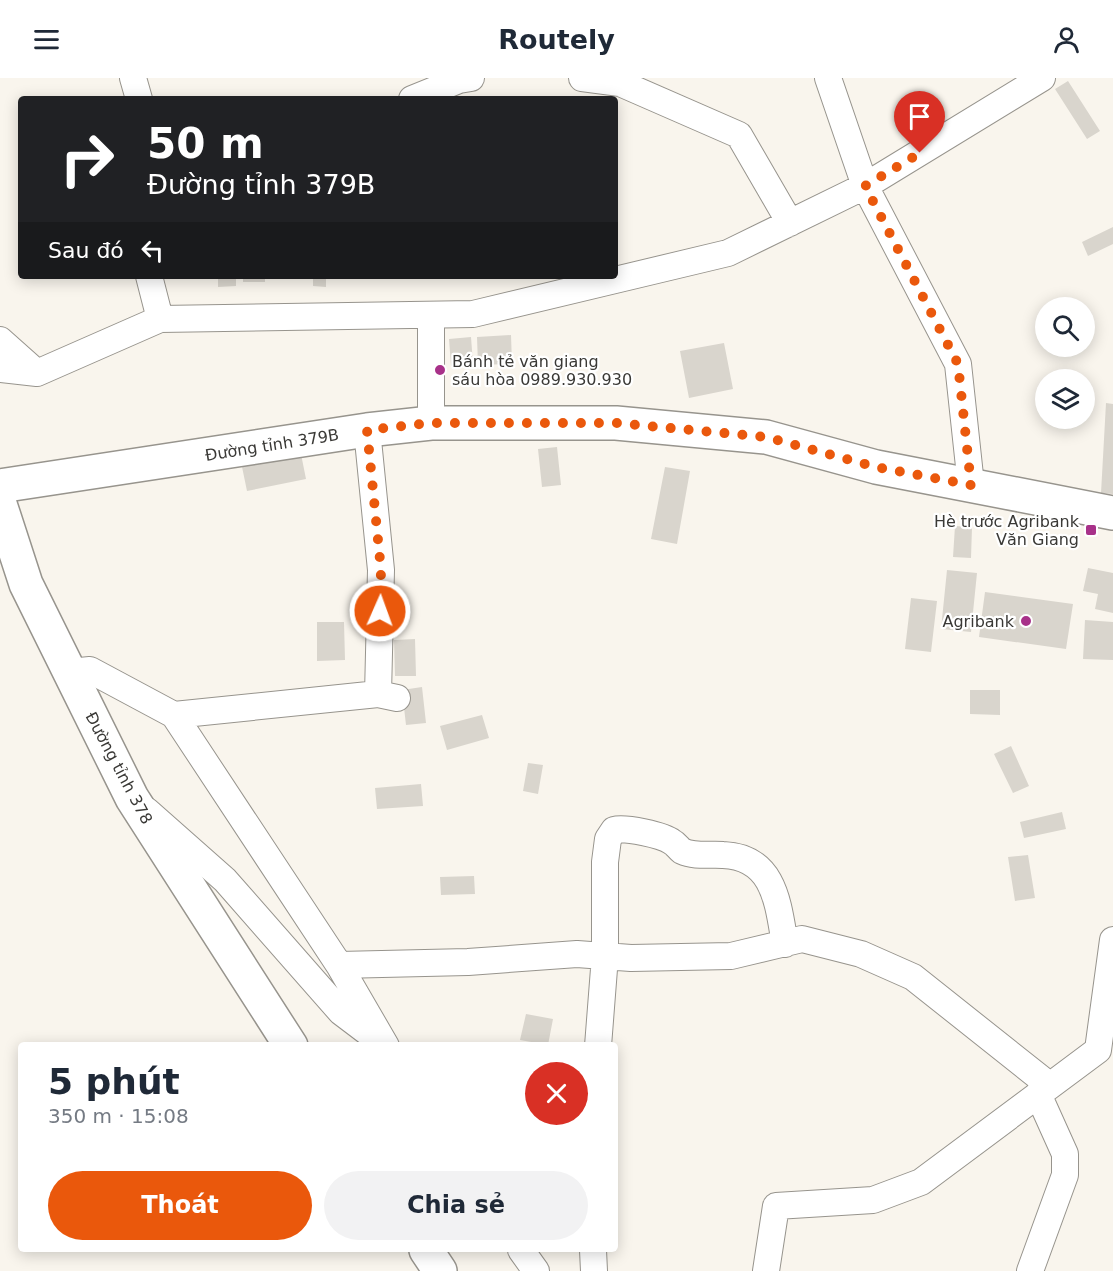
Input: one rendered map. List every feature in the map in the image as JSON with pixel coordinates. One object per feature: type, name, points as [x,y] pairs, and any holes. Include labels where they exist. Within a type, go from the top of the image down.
[{"type":"main road","name":"Đường tỉnh 379B","points":[[0,486],[367,430],[431,423],[616,423],[766,437],[876,467],[1113,513]]},
{"type":"main road","name":"Đường tỉnh 378","points":[[0,504],[27,584],[132,798],[288,1042]]},
{"type":"main road","points":[[427,1252],[440,1271]]},
{"type":"street","points":[[133,78],[138,96]]},
{"type":"street","points":[[582,78],[620,84],[739,135],[790,223]]},
{"type":"street","points":[[828,78],[865,186],[958,364],[971,485]]},
{"type":"street","points":[[618,274],[728,253],[865,186],[1042,78]]},
{"type":"street","points":[[422,96],[463,84]]},
{"type":"street","points":[[150,279],[160,319]]},
{"type":"street","points":[[0,369],[37,373],[160,319],[473,314],[552,286],[589,279]]},
{"type":"street","points":[[431,315],[431,423]]},
{"type":"street","points":[[0,340],[37,373]]},
{"type":"street","points":[[174,715],[387,696],[381,570],[367,430]]},
{"type":"street","points":[[70,672],[90,670],[174,715],[339,964],[383,1042]]},
{"type":"street","points":[[132,798],[184,841],[225,880],[341,1012],[380,1042]]},
{"type":"street","points":[[598,1042],[605,956],[608,839],[611,833],[620,829],[669,840],[680,850],[693,855],[726,855],[741,858],[756,866],[776,892],[785,944]]},
{"type":"street","points":[[339,964],[468,962],[577,954],[730,956],[802,939],[861,954],[913,977],[1043,1090],[1065,1154],[1065,1175],[1030,1271]]},
{"type":"street","points":[[766,1271],[776,1206],[873,1200],[921,1182],[1043,1090],[1106,1051],[1113,940]]},
{"type":"street","points":[[522,1252],[536,1271]]},
{"type":"street","points":[[593,1252],[594,1271]]},
{"type":"building","points":[[1068,81],[1100,131],[1087,139],[1055,89]]},
{"type":"building","points":[[1113,227],[1113,244],[1088,256],[1082,242]]},
{"type":"building","points":[[218,279],[236,279],[236,286],[218,287]]},
{"type":"building","points":[[243,279],[265,279],[265,282],[243,282]]},
{"type":"building","points":[[313,279],[326,279],[326,287],[313,286]]},
{"type":"building","points":[[511,335],[512,364],[478,365],[477,337]]},
{"type":"building","points":[[471,337],[473,364],[451,366],[449,339]]},
{"type":"building","points":[[724,343],[733,389],[689,398],[680,351]]},
{"type":"building","points":[[1106,403],[1113,404],[1113,494],[1101,493]]},
{"type":"building","points":[[557,447],[561,485],[542,487],[538,449]]},
{"type":"building","points":[[300,449],[306,479],[247,491],[241,462]]},
{"type":"building","points":[[665,467],[690,471],[677,544],[651,539]]},
{"type":"building","points":[[955,526],[972,527],[971,558],[953,557]]},
{"type":"building","points":[[1088,568],[1113,573],[1113,613],[1095,609],[1098,594],[1083,591]]},
{"type":"building","points":[[947,570],[977,573],[971,632],[941,629]]},
{"type":"building","name":"Agribank","points":[[985,592],[1073,604],[1066,649],[979,637]]},
{"type":"building","points":[[911,598],[937,601],[931,652],[905,649]]},
{"type":"building","points":[[1085,620],[1113,622],[1113,660],[1083,659]]},
{"type":"building","points":[[317,622],[344,622],[345,660],[317,661]]},
{"type":"building","points":[[415,639],[416,676],[395,676],[394,640]]},
{"type":"building","points":[[422,687],[426,723],[406,725],[402,690]]},
{"type":"building","points":[[970,690],[1000,690],[1000,715],[970,714]]},
{"type":"building","points":[[482,715],[489,738],[447,750],[440,726]]},
{"type":"building","points":[[1011,746],[1029,786],[1013,793],[994,754]]},
{"type":"building","points":[[528,763],[543,765],[538,794],[523,791]]},
{"type":"building","points":[[421,784],[423,806],[377,809],[375,788]]},
{"type":"building","points":[[1062,812],[1066,829],[1024,838],[1020,822]]},
{"type":"building","points":[[1028,855],[1035,898],[1015,901],[1008,857]]},
{"type":"building","points":[[474,876],[475,894],[441,895],[440,877]]},
{"type":"building","points":[[526,1014],[553,1019],[549,1042],[520,1040]]},
{"type":"place","name":"Bánh tẻ văn giang sáu hòa 0989.930.930","points":[[440,370]]},
{"type":"place","name":"Hè trước Agribank Văn Giang","points":[[1091,530]]},
{"type":"place","name":"Agribank","points":[[1026,621]]},
{"type":"route","points":[[380,611],[381,570],[367,430],[431,423],[616,423],[766,437],[876,467],[971,485],[958,364],[865,186],[920,153]]}]
